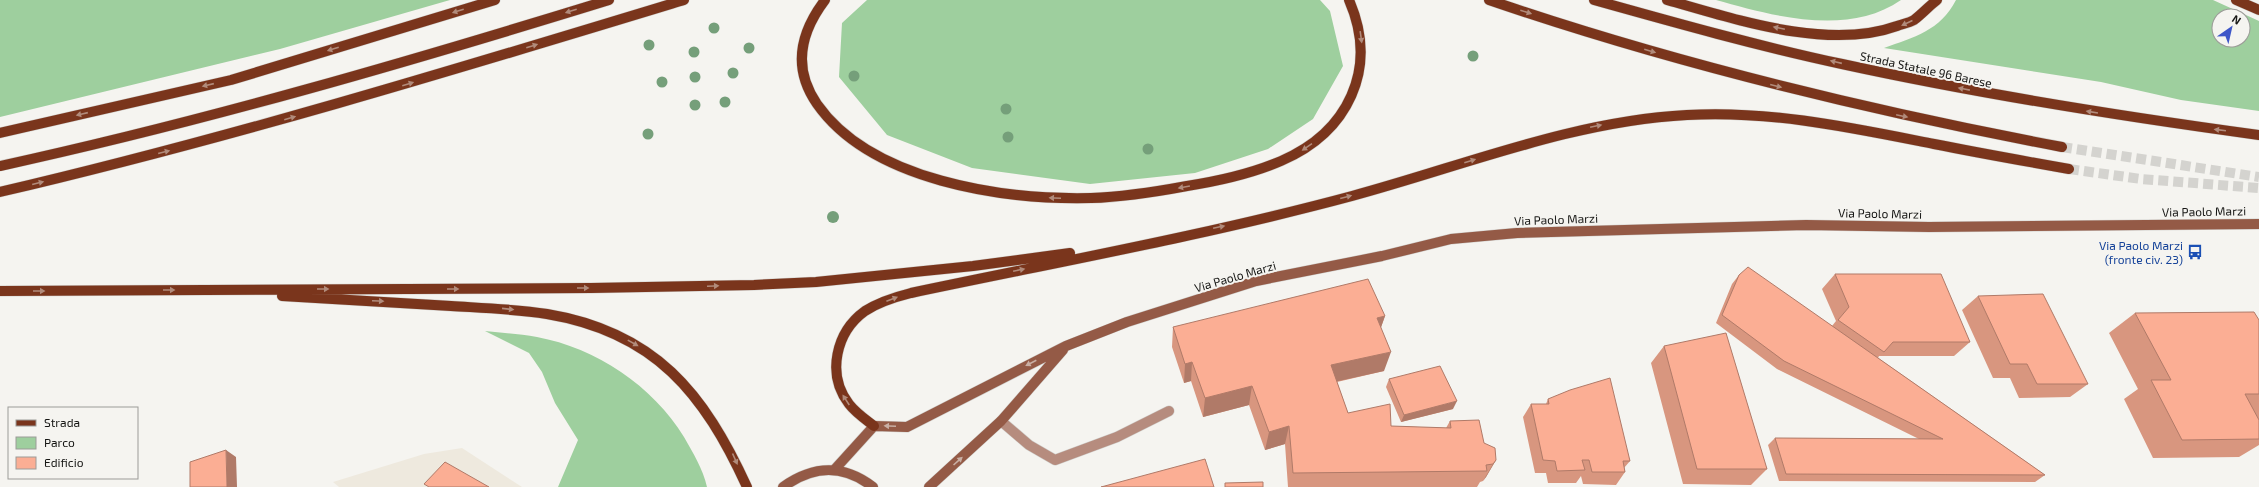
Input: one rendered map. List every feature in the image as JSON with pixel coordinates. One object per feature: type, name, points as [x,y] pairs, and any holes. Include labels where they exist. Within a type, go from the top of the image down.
[{"type":"main road","points":[[0,132],[231,80],[495,0]]},
{"type":"main road","points":[[0,166],[88,148],[362,76],[608,0]]},
{"type":"main road","points":[[0,192],[196,144],[363,98],[684,0]]},
{"type":"main road","points":[[825,0],[815,14],[805,37],[802,50],[802,72],[807,87],[822,114],[846,136],[880,156],[942,180],[1013,194],[1079,198],[1132,195],[1227,179],[1281,162],[1316,141],[1343,112],[1357,84],[1362,60],[1362,42],[1357,17],[1348,0]]},
{"type":"main road","points":[[1489,0],[1603,37],[1746,78],[1899,115],[2062,147]]},
{"type":"main road","name":"Strada Statale 96 Barese","points":[[1594,0],[1792,52],[1927,82],[2121,117],[2259,135]]},
{"type":"main road","points":[[1667,0],[1787,30],[1834,35],[1868,33],[1897,27],[1923,14],[1938,0]]},
{"type":"main road","points":[[2236,0],[2259,10]]},
{"type":"main road","points":[[874,426],[855,412],[847,402],[836,376],[837,355],[844,334],[861,314],[873,307],[911,293],[1252,220],[1383,188],[1575,131],[1655,117],[1723,114],[1790,118],[1864,130],[2069,170]]},
{"type":"main road","points":[[0,291],[676,287],[816,282],[974,266],[1181,235]]},
{"type":"main road","points":[[186,290],[502,309],[563,317],[606,330],[644,349],[692,390],[720,430],[747,487]]},
{"type":"street","name":"Via Paolo Marzi","points":[[929,487],[1001,421],[1066,346],[1127,322],[1256,281],[1382,256],[1451,239],[1517,233],[1806,225],[1929,227],[2259,224]]},
{"type":"street","points":[[835,469],[874,426],[907,427],[1066,346]]},
{"type":"street","points":[[782,487],[804,474],[819,470],[835,469],[851,473],[865,480],[873,487]]},
{"type":"lane","points":[[1001,421],[1029,445],[1055,460],[1117,437],[1169,411]]},
{"type":"shaded area","points":[[462,448],[522,487],[339,487],[333,482],[424,454]]},
{"type":"green space","points":[[0,0],[450,0],[280,49],[0,117]]},
{"type":"green space","points":[[867,0],[1320,0],[1330,11],[1343,66],[1313,119],[1268,149],[1195,173],[1090,184],[972,168],[887,135],[839,77],[842,23]]},
{"type":"green space","points":[[1716,0],[1901,0],[1880,11],[1858,18],[1810,20],[1762,12]]},
{"type":"green space","points":[[1956,0],[2213,0],[2231,8],[2211,8],[2211,48],[2251,48],[2251,17],[2259,21],[2259,111],[2181,100],[2101,82],[1884,48],[1925,32],[1950,11]]},
{"type":"green space","points":[[485,331],[531,336],[559,342],[601,360],[621,372],[656,401],[671,419],[684,437],[694,455],[707,487],[558,487],[578,440],[555,403],[542,372],[529,353]]},
{"type":"building","points":[[1748,267],[2045,475],[1786,474],[1775,438],[1943,439],[1784,361],[1722,315],[1739,275]]},
{"type":"building","points":[[1835,274],[1941,274],[1970,342],[1893,342],[1884,352],[1838,320],[1849,307]]},
{"type":"building","points":[[1368,279],[1385,316],[1377,318],[1391,352],[1331,365],[1348,413],[1390,404],[1391,426],[1451,428],[1450,421],[1479,420],[1484,443],[1495,448],[1496,460],[1493,464],[1486,465],[1487,471],[1293,473],[1289,426],[1269,432],[1252,386],[1205,398],[1192,362],[1185,364],[1173,327]]},
{"type":"building","points":[[2043,294],[2088,384],[2037,384],[2027,364],[2010,364],[1978,296]]},
{"type":"building","points":[[2254,312],[2259,320],[2259,394],[2245,394],[2259,420],[2259,439],[2182,440],[2151,380],[2171,380],[2135,313]]},
{"type":"building","points":[[1726,333],[1767,469],[1697,469],[1664,346]]},
{"type":"building","points":[[1440,366],[1457,401],[1404,415],[1389,379]]},
{"type":"building","points":[[1610,378],[1630,461],[1623,461],[1625,472],[1592,472],[1589,460],[1582,460],[1585,470],[1557,471],[1555,461],[1543,460],[1531,404],[1549,404],[1548,399],[1570,390]]},
{"type":"building","points":[[226,450],[227,487],[190,487],[190,462]]},
{"type":"building","points":[[1205,459],[1214,487],[1101,487]]},
{"type":"building","points":[[445,462],[489,487],[429,487],[424,484]]},
{"type":"building","points":[[1263,482],[1263,487],[1225,487],[1225,483]]},
{"type":"tunnel","points":[[2062,147],[2259,177]]},
{"type":"tunnel","points":[[2069,169],[2141,179],[2259,188]]},
{"type":"place","name":"Via Paolo Marzi (fronte civ. 23)","points":[[2195,252]]}]
